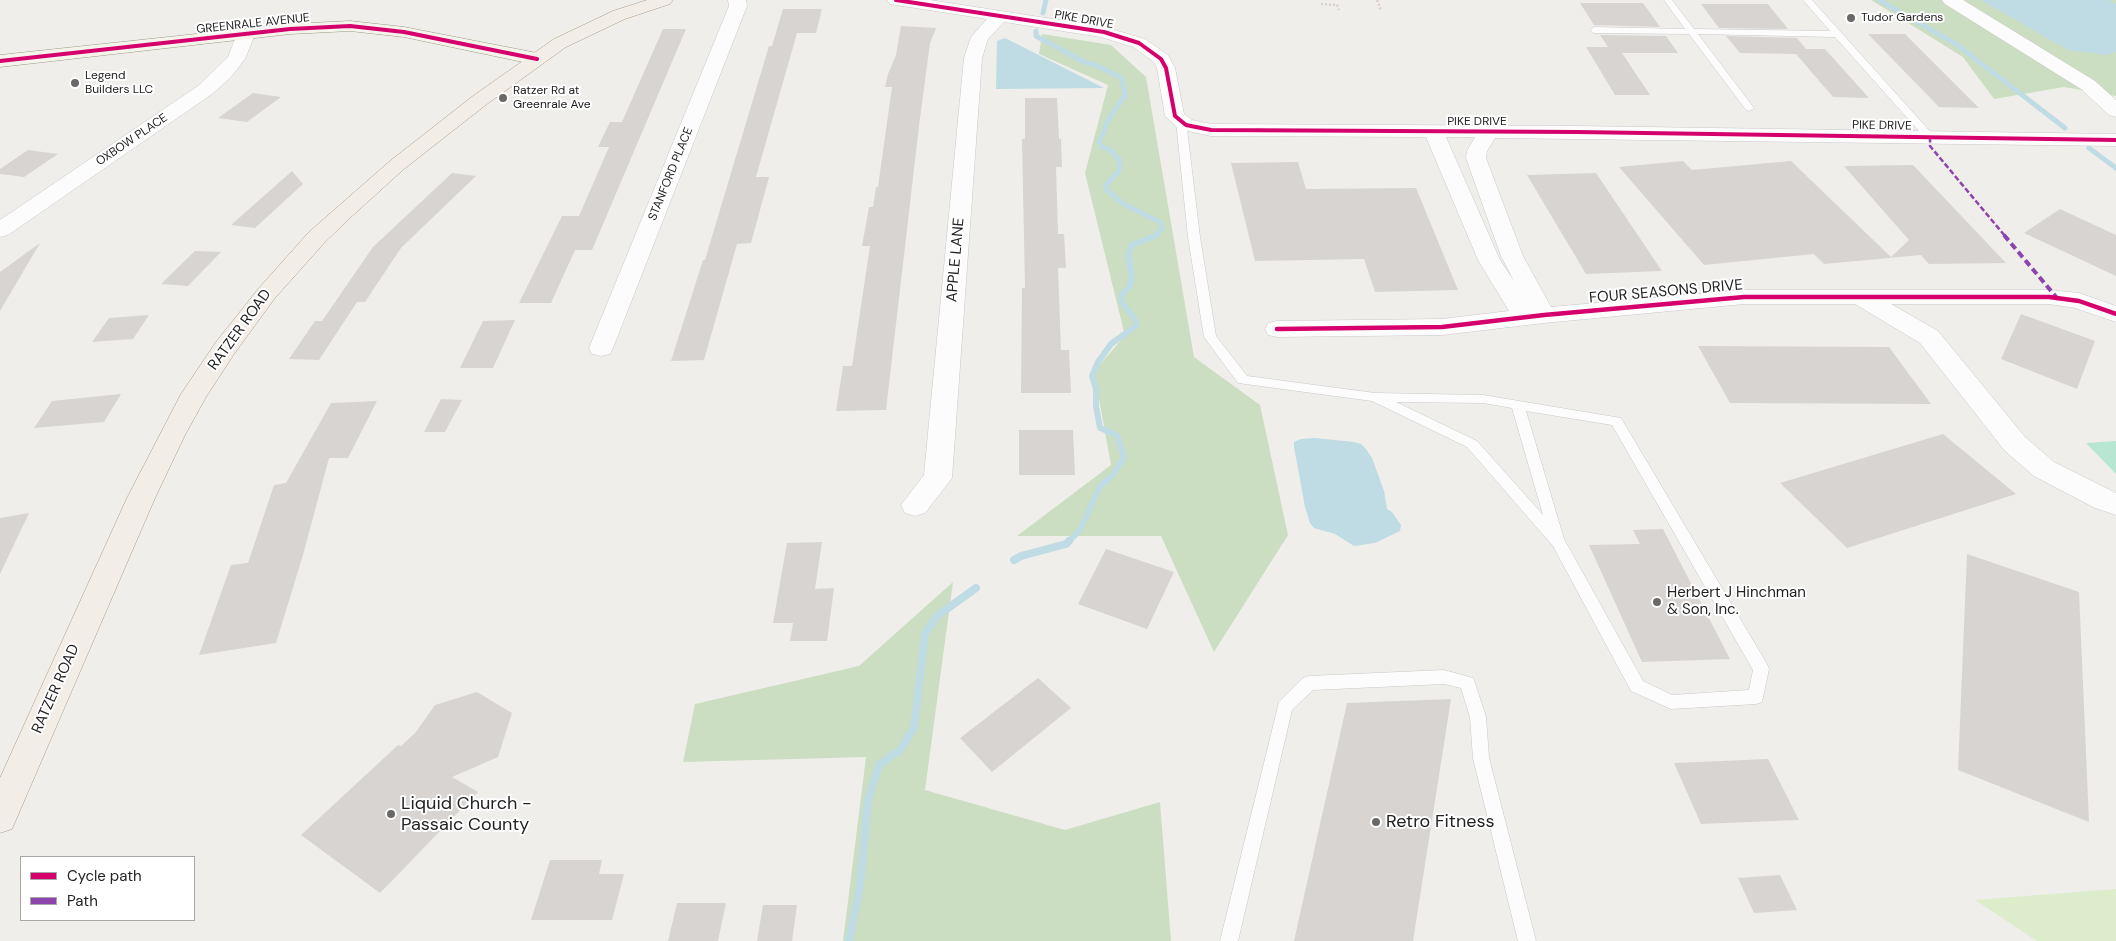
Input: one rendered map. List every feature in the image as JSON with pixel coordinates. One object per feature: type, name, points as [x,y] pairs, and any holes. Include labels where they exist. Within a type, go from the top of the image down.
[{"type":"main road","name":"RATZER ROAD","points":[[0,817],[141,498],[192,399],[230,341],[267,292],[317,236],[343,212],[412,153],[537,59],[581,32],[620,15],[664,0]]},
{"type":"street","name":"STANFORD PLACE","points":[[601,348],[738,6],[737,0]]},
{"type":"street","name":"PIKE DRIVE","points":[[896,0],[1104,32],[1139,43],[1152,50],[1161,59],[1166,68],[1175,116],[1181,122],[1197,128],[1211,130],[2116,140]]},
{"type":"street","points":[[1951,0],[2094,92],[2116,111]]},
{"type":"street","name":"APPLE LANE","points":[[915,505],[938,478],[973,58],[980,37],[1000,16]]},
{"type":"street","name":"GREENRALE AVENUE","points":[[0,61],[290,29],[350,26],[378,28],[537,59]]},
{"type":"street","name":"OXBOW PLACE","points":[[0,230],[205,90],[236,59],[246,34]]},
{"type":"street","points":[[1434,132],[1489,260],[1534,316]]},
{"type":"street","points":[[1488,132],[1477,151],[1476,158],[1534,316]]},
{"type":"street","points":[[1464,199],[1492,198]]},
{"type":"street","points":[[0,208],[27,212]]},
{"type":"street","points":[[1929,337],[1930,296]]},
{"type":"street","points":[[1860,297],[1929,337],[2015,444],[2044,469],[2105,501],[2116,504]]},
{"type":"street","name":"FOUR SEASONS DRIVE","points":[[1277,329],[1442,327],[1534,316],[1744,298],[2049,297],[2079,301],[2116,314]]},
{"type":"lane","points":[[1668,0],[1749,108]]},
{"type":"lane","points":[[1807,0],[1930,137]]},
{"type":"lane","points":[[1594,30],[1838,34]]},
{"type":"lane","points":[[2094,92],[2116,98]]},
{"type":"lane","points":[[1181,122],[1194,237],[1210,337],[1243,380],[1375,397],[1483,399],[1517,404],[1616,422],[1761,669],[1756,697],[1671,702],[1637,686],[1558,542],[1517,404]]},
{"type":"lane","points":[[1375,397],[1472,444],[1558,542]]},
{"type":"lane","points":[[1229,941],[1285,707],[1309,683],[1444,677],[1467,683],[1478,717],[1481,758],[1527,941]]},
{"type":"path","points":[[1377,0],[1381,10]]},
{"type":"path","points":[[1322,4],[1337,5],[1339,10]]},
{"type":"green space","points":[[1871,0],[2116,0],[2116,96],[2064,87],[1994,99],[1963,57]]},
{"type":"green space","points":[[1042,34],[1111,45],[1146,77],[1194,357],[1260,405],[1288,535],[1214,652],[1161,536],[1017,536],[1111,465],[1094,371],[1125,336],[1085,173],[1108,85],[1039,54]]},
{"type":"green space","points":[[2116,441],[2116,474],[2086,443]]},
{"type":"green space","points":[[953,582],[925,790],[1065,830],[1160,802],[1171,941],[843,941],[866,757],[683,762],[695,704],[859,666]]},
{"type":"green space","points":[[2116,889],[2116,941],[2037,941],[1975,900]]},
{"type":"water","points":[[1981,0],[2109,0],[2116,4],[2116,52],[2107,55],[2068,50]]},
{"type":"water","points":[[1005,38],[1104,88],[996,89],[997,41]]},
{"type":"water","points":[[1315,438],[1354,442],[1361,444],[1366,449],[1372,458],[1384,491],[1387,509],[1392,512],[1401,525],[1400,531],[1375,543],[1354,546],[1335,534],[1314,528],[1310,523],[1305,507],[1294,442],[1301,439]]},
{"type":"building","points":[[1580,3],[1643,3],[1660,27],[1594,25]]},
{"type":"building","points":[[1701,4],[1768,4],[1788,29],[1719,28]]},
{"type":"building","points":[[783,9],[822,9],[816,33],[797,33],[756,177],[769,177],[751,243],[737,244],[704,360],[671,361],[703,260],[705,260],[769,46],[772,46]]},
{"type":"building","points":[[901,26],[936,28],[930,43],[919,126],[886,410],[836,411],[843,366],[852,366],[870,246],[862,246],[869,207],[873,207],[876,187],[878,187],[892,87],[885,87],[896,55]]},
{"type":"building","points":[[663,29],[686,29],[592,250],[575,250],[551,303],[519,303],[562,216],[579,216],[609,147],[598,147],[610,122],[622,122]]},
{"type":"building","points":[[1868,34],[1905,34],[1979,108],[1939,107]]},
{"type":"building","points":[[1600,35],[1666,36],[1678,53],[1622,53],[1650,95],[1615,95],[1586,47],[1608,47]]},
{"type":"building","points":[[1726,36],[1797,38],[1806,49],[1825,49],[1869,98],[1833,97],[1796,54],[1740,53]]},
{"type":"building","points":[[253,93],[281,97],[247,122],[218,118]]},
{"type":"building","points":[[1025,98],[1057,98],[1062,167],[1056,167],[1058,234],[1064,234],[1066,268],[1058,268],[1061,350],[1069,350],[1071,393],[1021,393],[1022,288],[1025,288],[1022,139],[1025,139]]},
{"type":"building","points":[[28,150],[58,154],[24,177],[0,174],[0,169]]},
{"type":"building","points":[[1683,161],[1692,170],[1791,161],[1891,257],[1909,240],[1844,166],[1913,165],[2006,263],[1929,264],[1921,255],[1824,264],[1814,254],[1704,265],[1619,167]]},
{"type":"building","points":[[1298,162],[1306,189],[1416,188],[1458,290],[1375,292],[1364,259],[1255,261],[1231,163]]},
{"type":"building","points":[[292,171],[303,184],[255,228],[231,225]]},
{"type":"building","points":[[452,173],[476,176],[401,248],[365,302],[357,302],[319,360],[289,359],[315,321],[322,321],[373,247]]},
{"type":"building","points":[[1596,173],[1662,271],[1586,274],[1527,175]]},
{"type":"building","points":[[2060,209],[2116,235],[2116,276],[2024,233]]},
{"type":"building","points":[[40,243],[0,311],[0,272]]},
{"type":"building","points":[[195,251],[221,252],[188,286],[161,284]]},
{"type":"building","points":[[2021,314],[2095,341],[2077,389],[2001,359]]},
{"type":"building","points":[[149,315],[133,339],[92,342],[109,318]]},
{"type":"building","points":[[515,320],[493,368],[460,368],[483,321]]},
{"type":"building","points":[[1698,346],[1889,347],[1931,404],[1730,403]]},
{"type":"building","points":[[121,394],[104,422],[34,428],[52,401]]},
{"type":"building","points":[[441,399],[462,400],[445,432],[424,432]]},
{"type":"building","points":[[377,401],[348,458],[329,458],[303,555],[276,643],[199,655],[231,565],[248,563],[274,485],[286,483],[331,403]]},
{"type":"building","points":[[1019,430],[1073,430],[1075,475],[1019,475]]},
{"type":"building","points":[[1943,434],[2016,494],[1847,548],[1780,483]]},
{"type":"building","points":[[29,513],[0,574],[0,518]]},
{"type":"building","name":"Herbert J Hinchman & Son, Inc.","points":[[1663,529],[1730,659],[1642,662],[1589,545],[1640,544],[1633,530]]},
{"type":"building","points":[[822,542],[815,589],[834,588],[827,641],[790,641],[793,623],[773,623],[787,543]]},
{"type":"building","points":[[1106,549],[1174,572],[1147,629],[1078,604]]},
{"type":"building","points":[[1967,554],[2079,592],[2089,822],[1958,770]]},
{"type":"building","points":[[1038,678],[1071,708],[992,772],[960,738]]},
{"type":"building","name":"Liquid Church - Passaic County","points":[[477,692],[512,713],[498,757],[452,777],[478,792],[380,893],[301,835],[398,745],[401,746],[416,732],[435,705]]},
{"type":"building","name":"Retro Fitness","points":[[1451,699],[1413,941],[1294,941],[1347,703]]},
{"type":"building","points":[[1768,759],[1799,820],[1701,824],[1674,763]]},
{"type":"building","points":[[550,860],[602,860],[599,874],[624,874],[612,920],[531,920]]},
{"type":"building","points":[[1780,875],[1797,910],[1754,913],[1738,878]]},
{"type":"building","points":[[677,903],[726,903],[718,941],[668,941]]},
{"type":"building","points":[[763,905],[797,905],[792,941],[757,941]]},
{"type":"waterway","points":[[1043,13],[1046,0]]},
{"type":"waterway","points":[[1879,0],[1956,44],[2065,128]]},
{"type":"waterway","points":[[1036,31],[1036,36],[1084,62],[1098,66],[1122,78],[1125,95],[1110,117],[1099,142],[1102,147],[1110,150],[1120,160],[1119,171],[1106,185],[1107,190],[1122,203],[1160,222],[1162,229],[1154,236]]},
{"type":"waterway","points":[[2089,148],[2116,168]]},
{"type":"waterway","points":[[1014,560],[1021,556],[1066,544],[1080,530],[1100,486],[1111,477],[1124,458],[1117,435],[1100,428],[1096,406],[1096,389],[1092,376],[1098,362],[1111,344],[1137,325],[1135,319],[1121,301],[1122,294],[1129,287],[1132,278],[1128,254],[1132,245],[1157,235]]},
{"type":"waterway","points":[[849,941],[860,886],[868,800],[879,765],[900,750],[914,728],[925,633],[937,616],[976,588]]},
{"type":"marked path","points":[[1930,137],[1930,146],[2057,298]]},
{"type":"cycle path","points":[[896,0],[1104,32],[1139,43],[1161,59],[1166,68],[1175,116],[1186,125],[1211,130],[1577,132],[2116,140]]},
{"type":"cycle path","points":[[0,61],[290,29],[350,26],[404,32],[537,59]]},
{"type":"cycle path","points":[[1277,329],[1442,327],[1544,315],[1744,297],[2049,297],[2079,301],[2116,314]]},
{"type":"place","name":"Tudor Gardens","points":[[1851,18]]},
{"type":"place","name":"Legend Builders LLC","points":[[75,83]]},
{"type":"place","name":"Ratzer Rd at Greenrale Ave","points":[[503,98]]},
{"type":"place","name":"Herbert J Hinchman & Son, Inc.","points":[[1657,602]]},
{"type":"place","name":"Liquid Church - Passaic County","points":[[391,814]]},
{"type":"place","name":"Retro Fitness","points":[[1376,822]]}]
